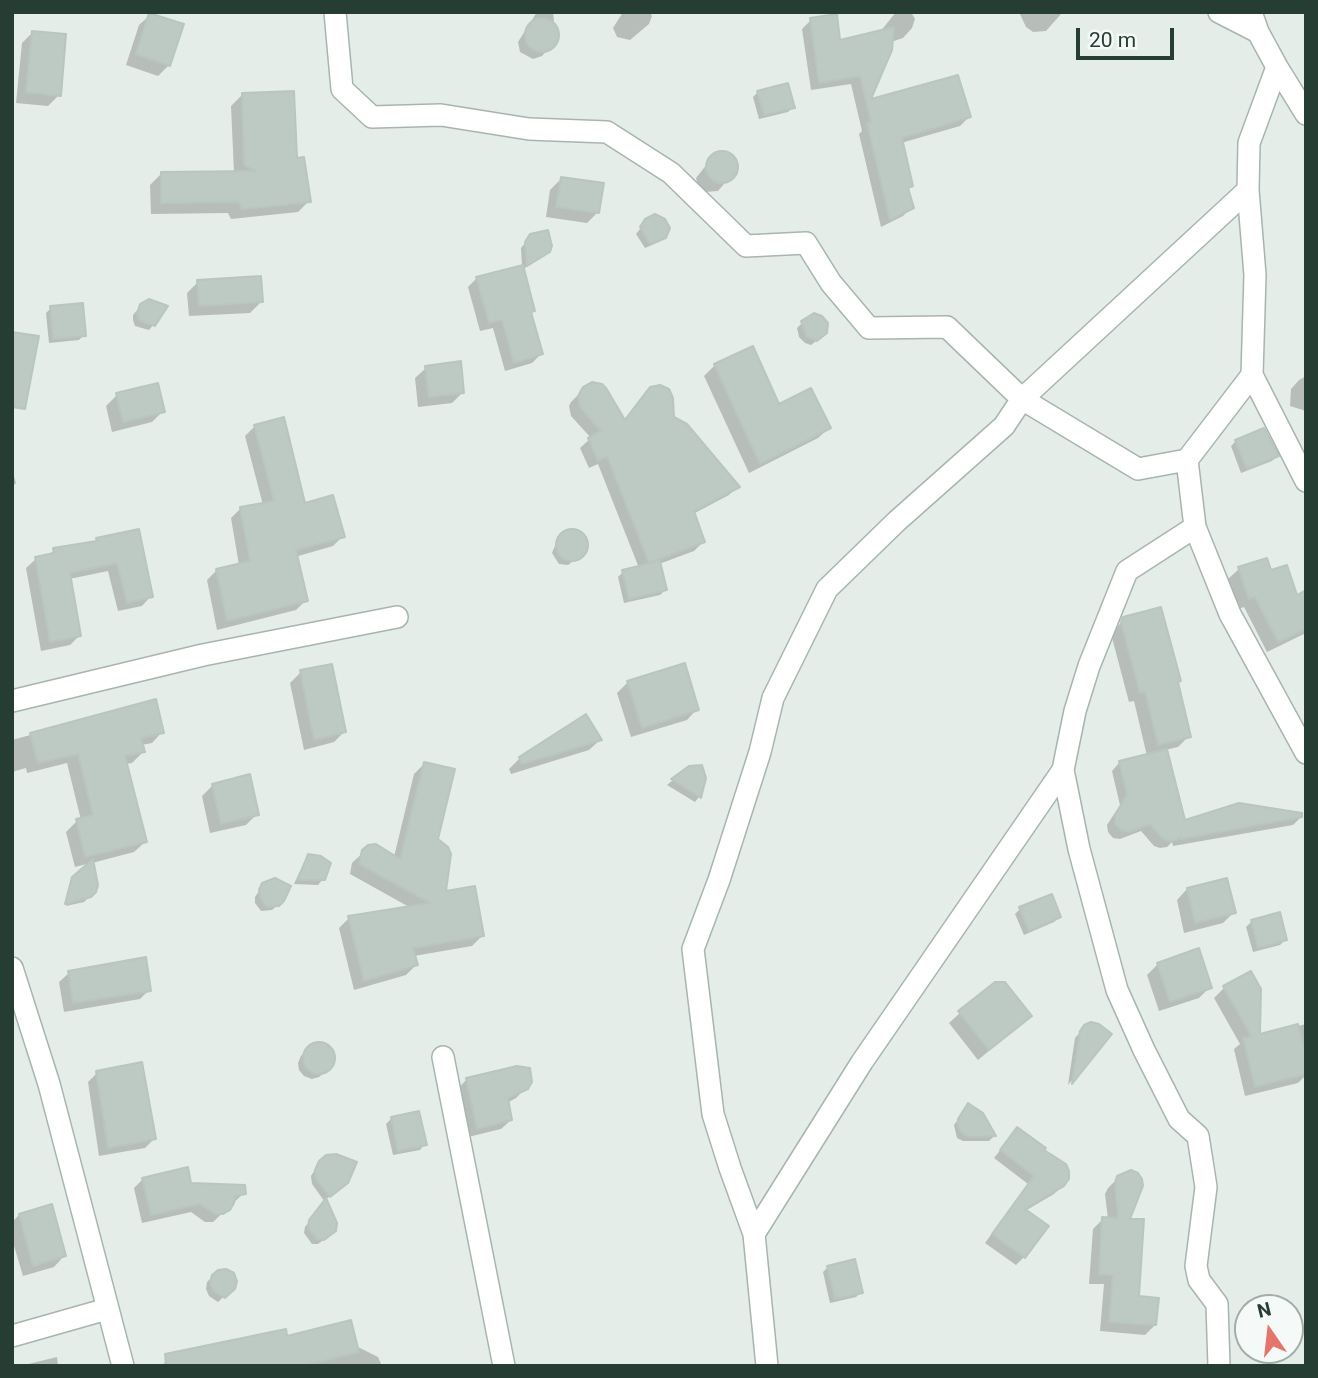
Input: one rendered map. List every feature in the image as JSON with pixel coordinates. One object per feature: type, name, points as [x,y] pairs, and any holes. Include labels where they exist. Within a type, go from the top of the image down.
[{"type":"street","points":[[335,12],[342,89],[372,117],[441,115],[529,129],[607,132],[671,173],[746,246],[806,243],[831,283],[869,328],[947,327],[1022,399],[1138,469],[1187,460],[1252,375]]},
{"type":"street","points":[[1219,12],[1254,22],[1306,114]]},
{"type":"street","points":[[1278,67],[1249,143],[1248,190],[1255,275],[1252,375],[1306,481]]},
{"type":"street","points":[[767,1366],[754,1234],[713,1114],[694,949],[756,765],[773,698],[827,589],[897,520],[1004,426],[1022,399],[1248,190]]},
{"type":"street","points":[[1187,460],[1195,527],[1230,614],[1306,753]]},
{"type":"street","points":[[1195,527],[1127,571],[1074,711],[1063,769],[1079,849],[1117,990],[1179,1119],[1198,1136],[1206,1187],[1196,1266],[1199,1280],[1217,1304],[1219,1366]]},
{"type":"street","points":[[12,701],[203,655],[397,617]]},
{"type":"street","points":[[754,1234],[862,1062],[1063,769]]},
{"type":"street","points":[[12,968],[49,1084],[123,1366]]},
{"type":"street","points":[[443,1057],[504,1366]]},
{"type":"street","points":[[12,1336],[107,1309]]},
{"type":"building","points":[[149,13],[184,24],[170,66],[136,54]]},
{"type":"building","points":[[837,14],[840,40],[894,27],[892,50],[871,99],[958,75],[971,117],[902,138],[913,186],[908,188],[914,208],[890,220],[867,123],[871,122],[860,76],[819,83],[810,18]]},
{"type":"building","points":[[542,18],[554,23],[559,35],[554,47],[542,52],[530,47],[525,35],[530,23]]},
{"type":"building","points":[[32,31],[66,34],[61,96],[26,92]]},
{"type":"building","points":[[788,83],[795,108],[764,115],[757,91]]},
{"type":"building","points":[[294,91],[297,158],[304,157],[311,202],[242,209],[239,202],[161,203],[161,172],[255,171],[244,165],[242,93]]},
{"type":"building","points":[[722,151],[733,156],[738,167],[733,178],[722,183],[711,178],[706,167],[711,156]]},
{"type":"building","points":[[561,177],[604,183],[599,213],[556,207]]},
{"type":"building","points":[[655,214],[665,219],[670,228],[666,238],[650,244],[640,227],[645,219]]},
{"type":"building","points":[[548,230],[552,246],[550,252],[527,266],[525,242],[530,234]]},
{"type":"building","points":[[523,265],[535,311],[531,312],[543,354],[514,363],[502,320],[489,323],[476,277]]},
{"type":"building","points":[[261,276],[263,302],[199,306],[197,280]]},
{"type":"building","points":[[149,299],[168,306],[155,326],[140,321],[137,314],[140,304]]},
{"type":"building","points":[[83,303],[86,336],[53,339],[50,306]]},
{"type":"building","points":[[814,313],[822,316],[828,323],[827,333],[817,341],[806,336],[801,321]]},
{"type":"building","points":[[12,332],[39,336],[25,409],[12,407]]},
{"type":"building","points":[[753,346],[779,404],[811,388],[831,428],[760,464],[714,364]]},
{"type":"building","points":[[461,361],[464,393],[429,397],[425,366]]},
{"type":"building","points":[[592,382],[602,384],[606,388],[625,420],[650,387],[660,385],[669,389],[673,398],[674,417],[687,424],[740,487],[694,511],[705,542],[649,563],[607,456],[598,461],[588,438],[601,431],[580,407],[578,396],[583,387]]},
{"type":"building","points":[[158,383],[165,412],[123,422],[116,393]]},
{"type":"building","points":[[284,417],[305,503],[333,495],[345,537],[296,550],[308,601],[227,621],[216,569],[250,561],[240,507],[274,501],[254,425]]},
{"type":"building","points":[[1264,428],[1279,456],[1247,469],[1235,440]]},
{"type":"building","points":[[139,529],[153,597],[127,603],[117,563],[70,573],[81,636],[50,642],[35,557],[54,553],[53,548],[97,541],[96,538]]},
{"type":"building","points":[[572,529],[583,534],[588,545],[583,556],[572,561],[561,556],[556,545],[561,534]]},
{"type":"building","points":[[1267,558],[1271,570],[1287,565],[1297,595],[1306,590],[1306,629],[1278,642],[1255,597],[1249,599],[1238,567]]},
{"type":"building","points":[[660,561],[667,590],[629,599],[622,570]]},
{"type":"building","points":[[1161,607],[1181,681],[1178,682],[1191,737],[1158,745],[1145,691],[1140,693],[1121,622],[1123,617]]},
{"type":"building","points":[[685,663],[699,710],[642,728],[627,681]]},
{"type":"building","points":[[332,664],[346,732],[314,740],[300,670]]},
{"type":"building","points":[[156,699],[164,733],[141,738],[145,752],[125,756],[147,842],[85,857],[76,819],[93,815],[78,754],[38,763],[30,733]]},
{"type":"building","points":[[586,714],[602,740],[522,764],[519,757]]},
{"type":"building","points":[[1167,749],[1185,820],[1239,803],[1302,813],[1302,817],[1181,839],[1180,836],[1169,841],[1162,838],[1150,824],[1129,832],[1121,830],[1115,824],[1115,815],[1127,795],[1119,761]]},
{"type":"building","points":[[424,762],[455,769],[438,839],[448,847],[451,854],[446,891],[475,886],[484,936],[413,948],[418,965],[364,981],[348,916],[430,903],[359,864],[362,850],[368,845],[376,844],[400,859]]},
{"type":"building","points":[[702,765],[706,778],[701,798],[671,779],[689,766]]},
{"type":"building","points":[[250,774],[259,815],[221,824],[212,784]]},
{"type":"building","points":[[308,854],[321,856],[331,863],[325,880],[298,880]]},
{"type":"building","points":[[93,859],[98,885],[96,892],[91,897],[65,904],[72,877]]},
{"type":"building","points":[[275,878],[291,886],[279,906],[266,907],[259,890],[262,883]]},
{"type":"building","points":[[1227,878],[1236,913],[1195,923],[1187,888]]},
{"type":"building","points":[[1052,894],[1061,917],[1029,931],[1019,907]]},
{"type":"building","points":[[1280,912],[1287,940],[1258,948],[1251,920]]},
{"type":"building","points":[[1199,948],[1212,988],[1170,1002],[1157,963]]},
{"type":"building","points":[[146,957],[151,991],[73,1003],[68,971]]},
{"type":"building","points":[[1251,971],[1261,989],[1260,1034],[1298,1024],[1306,1055],[1306,1074],[1255,1087],[1243,1038],[1251,1036],[1223,986]]},
{"type":"building","points":[[995,982],[1005,982],[1032,1016],[989,1050],[958,1011]]},
{"type":"building","points":[[1091,1022],[1099,1024],[1112,1034],[1072,1084],[1080,1031],[1084,1025]]},
{"type":"building","points":[[319,1042],[330,1047],[335,1058],[330,1069],[319,1074],[308,1069],[303,1058],[308,1047]]},
{"type":"building","points":[[142,1062],[156,1139],[108,1148],[96,1071]]},
{"type":"building","points":[[517,1066],[530,1068],[532,1082],[528,1089],[508,1098],[512,1120],[477,1129],[466,1078]]},
{"type":"building","points":[[968,1103],[983,1113],[996,1136],[969,1137],[962,1133],[958,1127],[958,1119]]},
{"type":"building","points":[[419,1111],[427,1145],[398,1151],[391,1117]]},
{"type":"building","points":[[1017,1127],[1066,1164],[1069,1171],[1069,1179],[1064,1186],[1025,1209],[1049,1226],[1025,1258],[992,1234],[1034,1176],[1000,1150]]},
{"type":"building","points":[[336,1154],[357,1162],[348,1183],[330,1197],[316,1179],[315,1170],[326,1155]]},
{"type":"building","points":[[188,1167],[191,1183],[245,1185],[246,1194],[235,1196],[230,1210],[223,1214],[215,1214],[200,1204],[151,1215],[142,1178]]},
{"type":"building","points":[[1131,1170],[1138,1173],[1143,1186],[1130,1219],[1144,1219],[1139,1296],[1159,1298],[1156,1325],[1109,1322],[1113,1275],[1099,1274],[1102,1217],[1118,1218],[1115,1183],[1117,1176]]},
{"type":"building","points":[[326,1198],[337,1223],[336,1231],[324,1240],[317,1239],[308,1228],[309,1220]]},
{"type":"building","points":[[52,1204],[66,1256],[33,1266],[19,1214]]},
{"type":"building","points":[[855,1259],[863,1293],[835,1299],[827,1266]]},
{"type":"building","points":[[226,1269],[234,1273],[237,1281],[235,1289],[225,1298],[213,1291],[210,1283],[212,1275],[218,1270]]},
{"type":"building","points":[[351,1320],[359,1352],[303,1366],[166,1366],[165,1354],[286,1329],[287,1336]]}]
